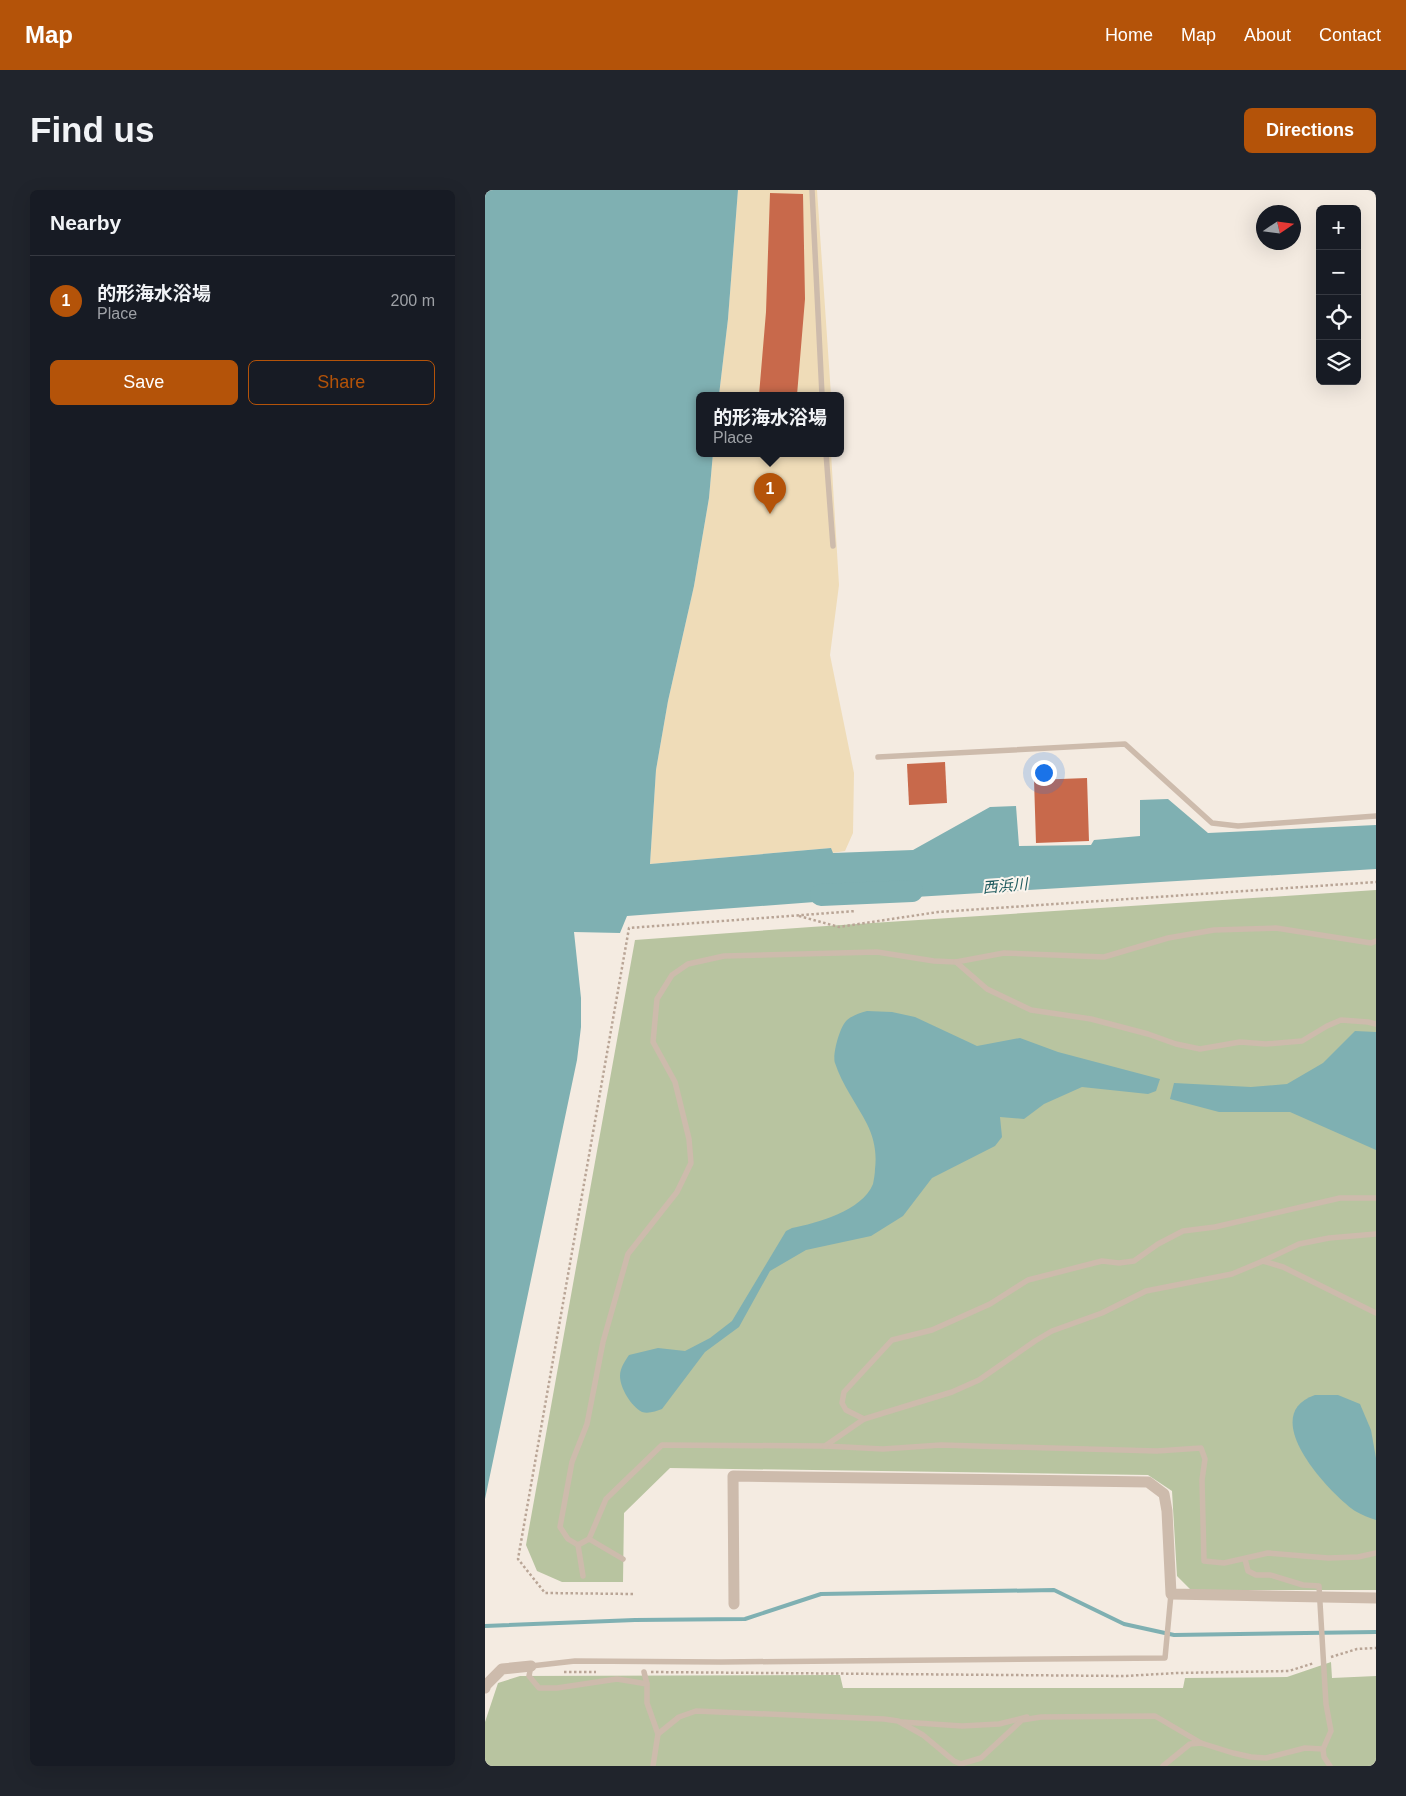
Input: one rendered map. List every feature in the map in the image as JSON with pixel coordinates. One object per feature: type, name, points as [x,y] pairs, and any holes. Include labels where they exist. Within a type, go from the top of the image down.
[{"type":"street","points":[[734,1604],[733,1476],[1148,1482],[1164,1494],[1167,1512],[1171,1594],[1376,1598]]},
{"type":"street","points":[[485,1688],[502,1670],[531,1666]]},
{"type":"lane","points":[[812,190],[822,392]]},
{"type":"lane","points":[[826,457],[833,546]]},
{"type":"lane","points":[[877,757],[1125,744],[1212,823],[1238,826],[1376,816]]},
{"type":"lane","points":[[583,1576],[578,1545],[568,1539],[559,1527],[572,1462],[587,1424],[603,1342],[628,1254],[677,1192],[691,1162],[689,1139],[675,1082],[653,1042],[657,999],[672,976],[688,964],[724,956],[877,952],[934,961],[956,962],[1004,953],[1104,957],[1168,938],[1214,930],[1276,928],[1371,942],[1376,941]]},
{"type":"lane","points":[[956,962],[987,989],[1031,1010],[1091,1019],[1148,1034],[1175,1044],[1200,1049],[1240,1042],[1266,1044],[1302,1041],[1341,1020],[1376,1024]]},
{"type":"lane","points":[[864,1419],[846,1410],[842,1403],[844,1392],[892,1340],[932,1330],[990,1304],[1028,1280],[1102,1261],[1134,1261],[1183,1231],[1215,1226],[1341,1198],[1376,1198]]},
{"type":"lane","points":[[825,1446],[864,1419],[952,1392],[979,1380],[1052,1331],[1102,1313],[1146,1291],[1232,1274],[1299,1244],[1329,1238],[1376,1234]]},
{"type":"lane","points":[[1263,1261],[1283,1267],[1376,1313]]},
{"type":"lane","points":[[578,1545],[589,1539],[606,1499],[662,1445],[825,1446],[883,1449],[941,1445],[1157,1451],[1201,1448],[1205,1460],[1202,1480],[1204,1561],[1224,1563],[1268,1553],[1328,1558],[1359,1557],[1376,1553]]},
{"type":"lane","points":[[589,1539],[623,1559]]},
{"type":"lane","points":[[1245,1559],[1248,1571],[1256,1575],[1270,1575],[1303,1585],[1319,1586],[1326,1704],[1331,1731],[1323,1749],[1324,1757],[1330,1766]]},
{"type":"lane","points":[[647,1684],[617,1679],[557,1688],[539,1688],[529,1676],[531,1666],[575,1661],[721,1662],[1165,1658],[1171,1594]]},
{"type":"lane","points":[[644,1672],[647,1684],[647,1703],[657,1734],[653,1766]]},
{"type":"lane","points":[[657,1734],[679,1718],[696,1711],[884,1719],[962,1726],[999,1724],[1019,1718],[1155,1716],[1201,1743],[1251,1757],[1266,1758],[1305,1748],[1323,1749]]},
{"type":"lane","points":[[898,1721],[923,1735],[948,1756],[961,1764],[981,1758],[1022,1720],[1041,1717]]},
{"type":"lane","points":[[1163,1766],[1190,1744],[1201,1743]]},
{"type":"path","points":[[796,916],[839,927],[939,912],[1376,882]]},
{"type":"path","points":[[633,1594],[545,1593],[518,1560],[629,928],[856,911]]},
{"type":"path","points":[[1323,1660],[1357,1649],[1376,1648]]},
{"type":"path","points":[[644,1672],[1125,1676],[1177,1673],[1289,1672],[1314,1663]]},
{"type":"path","points":[[561,1672],[598,1672]]},
{"type":"green space","points":[[1376,890],[1376,1590],[1191,1590],[1177,1576],[1172,1491],[1148,1475],[670,1468],[624,1513],[623,1582],[562,1582],[537,1571],[526,1545],[635,940]]},
{"type":"green space","points":[[1331,1662],[1332,1678],[1376,1676],[1376,1766],[485,1766],[485,1722],[498,1683],[520,1676],[840,1675],[843,1688],[1183,1688],[1185,1678],[1287,1677]]},
{"type":"sand","points":[[738,190],[817,190],[831,392],[719,392],[728,319]]},
{"type":"sand","points":[[713,457],[831,457],[839,585],[830,655],[854,773],[853,833],[845,851],[832,853],[831,848],[650,864],[656,770],[668,701],[694,586],[709,498]]},
{"type":"water","points":[[485,190],[738,190],[728,319],[719,392],[696,392],[696,457],[713,457],[709,498],[694,586],[668,701],[656,770],[650,864],[831,848],[833,853],[913,850],[990,807],[1016,806],[1019,846],[1091,845],[1094,840],[1140,836],[1140,800],[1168,799],[1208,833],[1376,825],[1376,869],[882,899],[880,887],[852,888],[854,899],[627,916],[620,933],[574,932],[581,998],[581,1027],[577,1060],[485,1499]]},
{"type":"water","points":[[867,1011],[892,1012],[915,1017],[977,1046],[1020,1038],[1058,1052],[1160,1079],[1156,1091],[1148,1094],[1082,1087],[1044,1104],[1024,1119],[1000,1117],[1002,1137],[995,1146],[932,1178],[903,1216],[871,1236],[806,1250],[770,1271],[739,1327],[705,1352],[662,1409],[642,1412],[630,1401],[620,1381],[621,1370],[629,1355],[658,1348],[685,1351],[710,1338],[732,1321],[786,1231],[838,1214],[859,1202],[873,1184],[876,1157],[871,1135],[867,1124],[842,1079],[834,1059],[837,1041],[844,1023],[859,1013]]},
{"type":"water","points":[[1355,1031],[1376,1032],[1376,1150],[1290,1112],[1219,1112],[1170,1099],[1174,1083],[1251,1087],[1287,1084],[1323,1063]]},
{"type":"water","points":[[1315,1395],[1338,1395],[1360,1404],[1371,1430],[1376,1458],[1376,1520],[1355,1511],[1343,1502],[1315,1472],[1303,1454],[1295,1436],[1293,1419],[1299,1405]]},
{"type":"building","points":[[770,193],[803,194],[805,299],[797,392],[759,392],[766,312]]},
{"type":"building","points":[[945,762],[947,803],[909,805],[907,764]]},
{"type":"building","points":[[1087,778],[1089,841],[1036,843],[1034,780]]},
{"type":"waterway","name":"西浜川","points":[[821,895],[912,891]]},
{"type":"waterway","points":[[485,1626],[635,1620],[745,1619],[821,1594],[1054,1590],[1124,1624],[1174,1635],[1376,1632]]},
{"type":"place","name":"的形海水浴場","points":[[770,514]]}]
